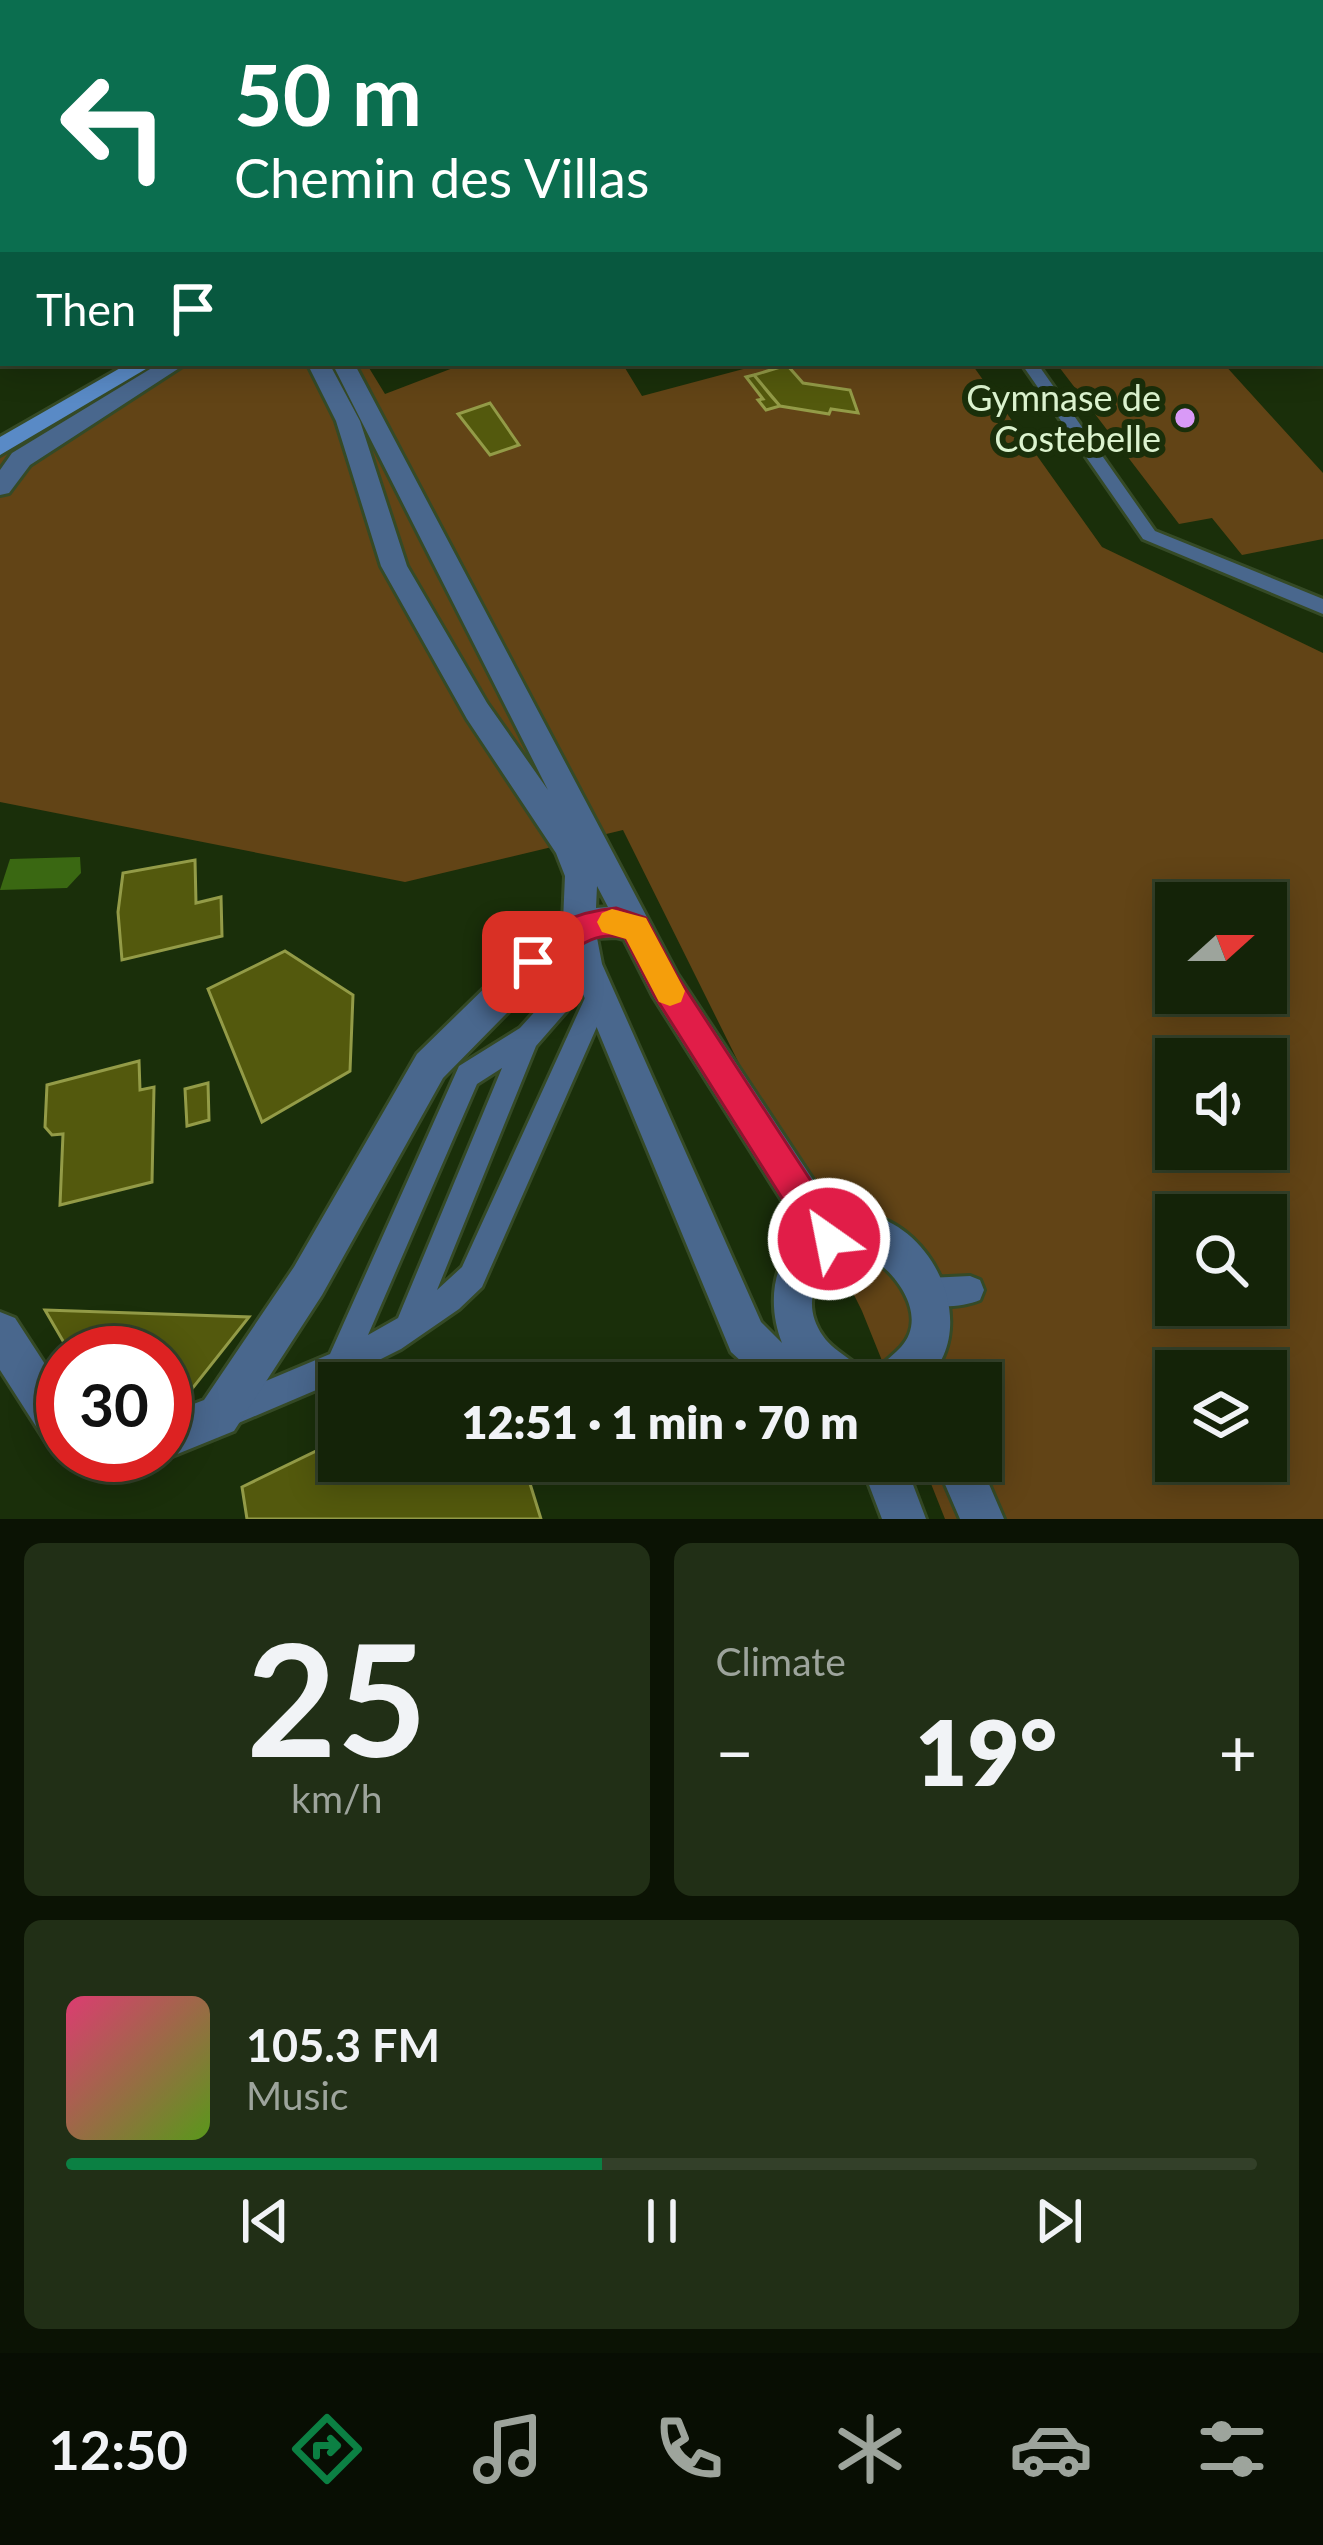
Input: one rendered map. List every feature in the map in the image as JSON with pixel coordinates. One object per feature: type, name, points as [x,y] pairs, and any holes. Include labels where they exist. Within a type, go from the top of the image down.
[{"type":"main road","points":[[0,447],[138,366]]},
{"type":"street","points":[[0,488],[21,459],[171,366]]},
{"type":"street","points":[[320,366],[348,421],[394,566],[477,711],[569,847],[581,876],[587,964],[746,1337],[777,1367],[812,1356]]},
{"type":"street","points":[[345,366],[665,985],[829,1239]]},
{"type":"street","points":[[587,964],[616,922],[636,928]]},
{"type":"street","points":[[192,1426],[219,1416],[308,1281],[430,1066],[556,940],[587,964]]},
{"type":"street","points":[[818,1362],[799,1336],[794,1289],[800,1268],[829,1239],[847,1234],[886,1242],[904,1254],[928,1292],[930,1330],[917,1362]]},
{"type":"street","points":[[0,1333],[36,1388]]},
{"type":"street","points":[[890,1482],[904,1519]]},
{"type":"street","points":[[966,1482],[982,1519]]},
{"type":"lane","points":[[1031,366],[1149,535],[1323,607]]},
{"type":"lane","points":[[342,1361],[467,1075],[528,1037],[587,964]]},
{"type":"lane","points":[[219,1416],[342,1361],[408,1325],[451,1300],[472,1277],[587,964]]},
{"type":"lane","points":[[408,1325],[528,1037]]},
{"type":"lane","points":[[928,1292],[970,1290]]},
{"type":"shaded area","points":[[173,366],[368,366],[385,394],[458,366],[624,366],[642,396],[755,366],[973,366],[1102,547],[1323,653],[1323,1519],[945,1519],[930,1482],[1002,1482],[1002,1362],[883,1362],[862,1311],[623,830],[405,882],[0,802],[0,446]]},
{"type":"shaded area","name":"Gymnase de Costebelle","points":[[1058,366],[1226,366],[1323,473],[1323,539],[1242,555],[1212,518],[1179,524]]},
{"type":"shaded area","points":[[80,857],[81,873],[67,888],[0,890],[10,859]]},
{"type":"building","points":[[788,366],[803,383],[850,390],[858,413],[780,406],[754,375]]},
{"type":"building","points":[[754,375],[780,406],[766,410],[746,377]]},
{"type":"building","points":[[490,403],[519,445],[490,455],[458,414]]},
{"type":"building","points":[[195,860],[196,903],[221,897],[222,936],[122,960],[118,912],[123,873]]},
{"type":"building","points":[[285,951],[353,995],[350,1071],[262,1122],[208,989]]},
{"type":"building","points":[[139,1061],[140,1090],[154,1087],[152,1182],[60,1205],[63,1134],[52,1135],[45,1127],[47,1085]]},
{"type":"building","points":[[208,1083],[209,1120],[187,1126],[185,1089]]},
{"type":"building","points":[[45,1310],[249,1317],[192,1389],[192,1326],[54,1326]]},
{"type":"building","points":[[318,1450],[318,1482],[530,1482],[541,1519],[247,1519],[242,1487]]},
{"type":"slow traffic","points":[[612,922],[636,928],[670,991]]},
{"type":"place","name":"Gymnase de Costebelle","points":[[1185,418]]},
{"type":"route","points":[[533,962],[556,940],[596,923],[636,928],[665,985],[829,1239]]}]
